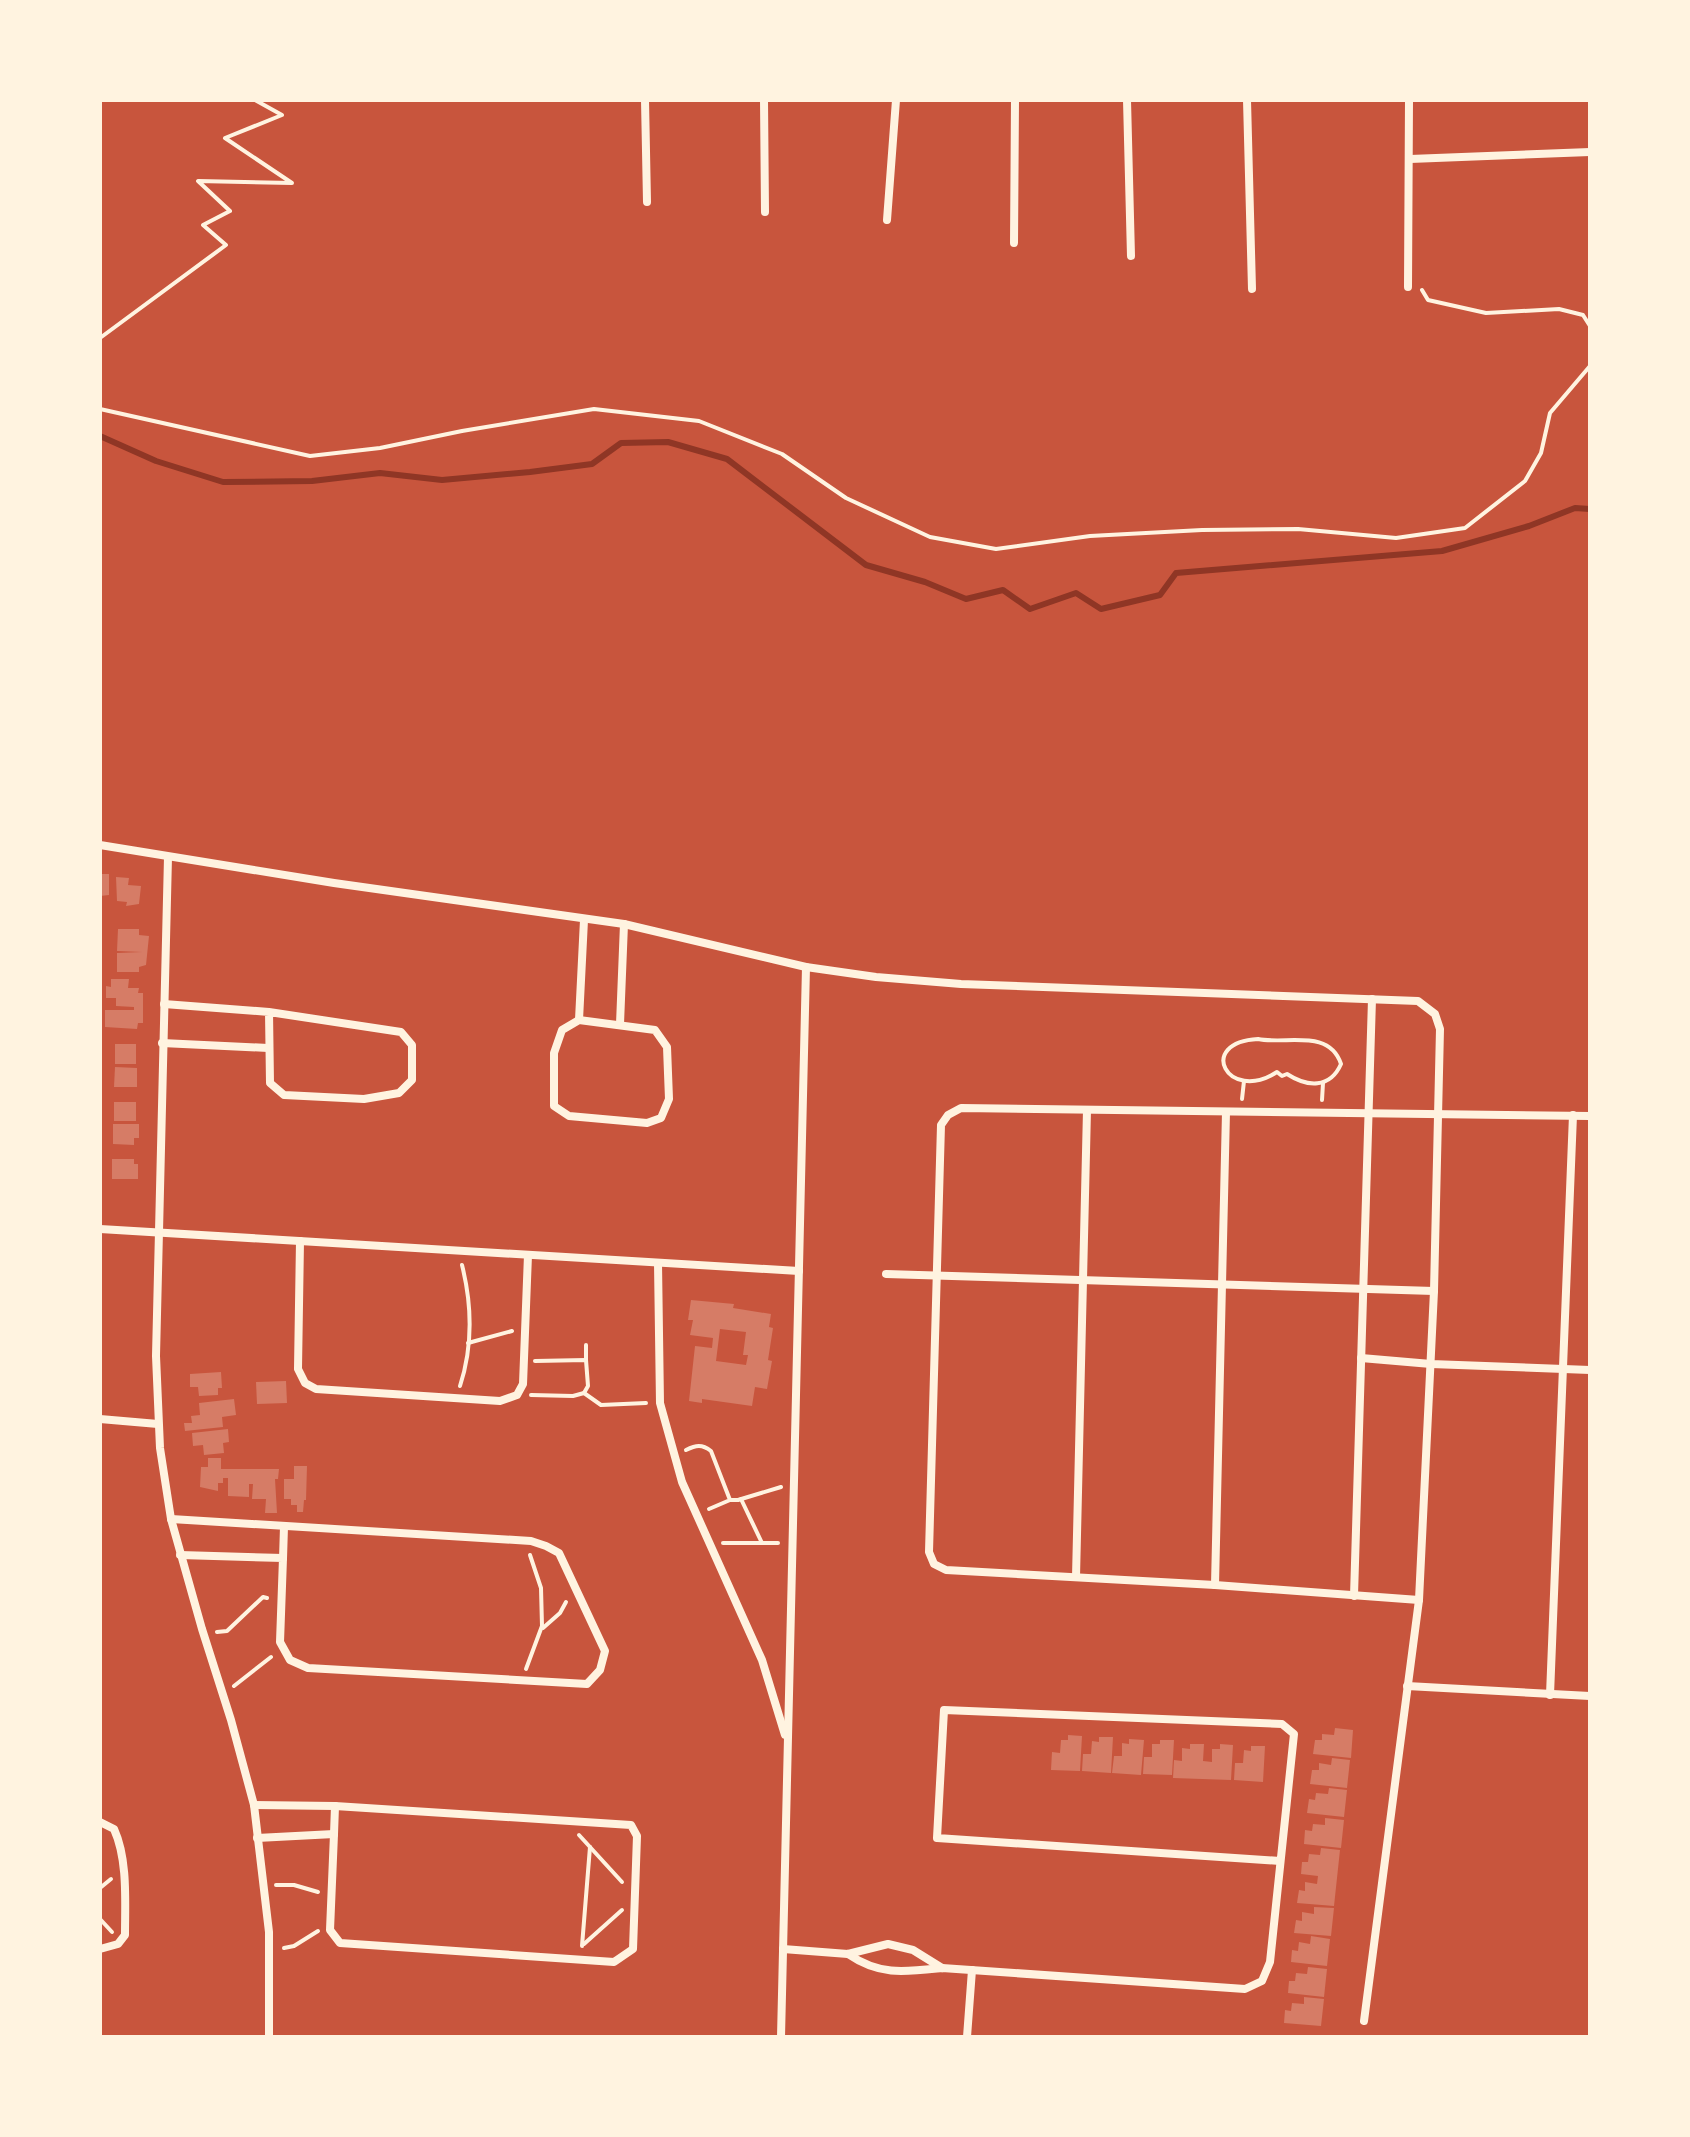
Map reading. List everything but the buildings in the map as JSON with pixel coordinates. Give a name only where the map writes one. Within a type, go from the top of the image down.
[{"type":"street","points":[[645,100],[647,202]]},
{"type":"street","points":[[764,100],[765,212]]},
{"type":"street","points":[[887,220],[896,100]]},
{"type":"street","points":[[1014,243],[1015,100]]},
{"type":"street","points":[[1127,100],[1131,256]]},
{"type":"street","points":[[1247,100],[1252,289]]},
{"type":"street","points":[[1408,287],[1409,100]]},
{"type":"street","points":[[1410,159],[1590,152]]},
{"type":"street","points":[[100,845],[624,924],[806,967],[876,977],[961,984],[1418,1001],[1435,1014],[1440,1029],[1434,1291],[1419,1600],[1364,2021]]},
{"type":"street","points":[[168,857],[156,1356],[158,1424],[171,1519],[180,1555],[254,1805],[265,1886],[269,2037]]},
{"type":"street","points":[[579,1020],[584,920]]},
{"type":"street","points":[[620,1024],[624,924]]},
{"type":"street","points":[[781,2037],[806,967]]},
{"type":"street","points":[[1354,1596],[1372,999]]},
{"type":"street","points":[[164,1004],[269,1012],[401,1032],[412,1045],[412,1080],[399,1093],[364,1099],[284,1095],[270,1083],[269,1012]]},
{"type":"street","points":[[579,1020],[655,1030],[667,1047],[669,1099],[661,1118],[647,1123],[569,1116],[554,1106],[554,1053],[562,1030],[579,1020]]},
{"type":"street","points":[[162,1043],[268,1048]]},
{"type":"street","points":[[1419,1600],[946,1570],[934,1564],[929,1552],[941,1125],[948,1115],[961,1108],[1590,1116]]},
{"type":"street","points":[[1076,1577],[1087,1110]]},
{"type":"street","points":[[1215,1585],[1226,1112]]},
{"type":"street","points":[[1550,1695],[1573,1115]]},
{"type":"street","points":[[100,1229],[799,1271]]},
{"type":"street","points":[[300,1241],[298,1369],[305,1383],[316,1389],[500,1401],[517,1395],[523,1384],[528,1255]]},
{"type":"street","points":[[658,1263],[660,1403],[674,1455],[708,1543],[762,1660],[788,1743]]},
{"type":"street","points":[[886,1274],[1434,1291]]},
{"type":"street","points":[[1361,1358],[1590,1370]]},
{"type":"street","points":[[100,1419],[158,1424]]},
{"type":"street","points":[[171,1519],[284,1526],[525,1541],[546,1546],[559,1553],[605,1651],[600,1670],[587,1684],[308,1668],[290,1660],[280,1642],[284,1526]]},
{"type":"street","points":[[180,1555],[283,1558]]},
{"type":"street","points":[[1407,1686],[1590,1696]]},
{"type":"street","points":[[848,1954],[866,1967],[892,1972],[942,1968],[1245,1989],[1262,1981],[1270,1962],[1294,1734],[1282,1724],[944,1710],[937,1838],[1280,1861]]},
{"type":"street","points":[[254,1805],[335,1806],[631,1825],[637,1836],[633,1949],[614,1962],[340,1943],[330,1930],[335,1806]]},
{"type":"street","points":[[100,1822],[114,1829],[118,1839],[124,1884],[125,1935],[118,1944],[100,1949]]},
{"type":"street","points":[[257,1838],[334,1834]]},
{"type":"street","points":[[783,1949],[848,1954],[888,1944],[913,1950],[942,1968]]},
{"type":"street","points":[[967,2037],[972,1970]]},
{"type":"path","points":[[100,338],[226,245],[203,225],[230,211],[198,181],[292,183],[225,138],[282,115],[255,100]]},
{"type":"path","points":[[1409,268],[1428,300],[1486,313],[1559,309],[1583,315],[1590,326]]},
{"type":"path","points":[[100,409],[310,456],[380,448],[594,409],[699,421],[782,454],[846,498],[930,537],[996,549],[1090,536],[1202,530],[1298,529],[1396,538],[1465,528],[1525,481],[1541,453],[1550,413],[1590,366]]},
{"type":"path","points":[[1304,1039],[1331,1048],[1341,1064],[1337,1073],[1323,1083],[1302,1083],[1287,1074],[1282,1076],[1277,1072],[1254,1082],[1239,1081],[1229,1075],[1222,1064],[1224,1055],[1232,1045],[1245,1040],[1279,1043],[1304,1039]]},
{"type":"path","points":[[456,1398],[468,1343],[468,1295],[458,1251]]},
{"type":"path","points":[[468,1343],[525,1329]]},
{"type":"path","points":[[517,1395],[573,1396],[584,1393],[588,1386],[586,1345]]},
{"type":"path","points":[[524,1361],[586,1360]]},
{"type":"path","points":[[584,1393],[601,1405],[660,1403]]},
{"type":"path","points":[[674,1455],[696,1445],[705,1446],[711,1451],[730,1500]]},
{"type":"path","points":[[696,1515],[730,1500],[794,1484]]},
{"type":"path","points":[[741,1499],[762,1543]]},
{"type":"path","points":[[522,1680],[541,1630],[541,1588],[525,1541]]},
{"type":"path","points":[[708,1543],[792,1544]]},
{"type":"path","points":[[541,1630],[560,1613],[570,1593],[570,1577]]},
{"type":"path","points":[[203,1634],[227,1631],[263,1597],[281,1600]]},
{"type":"path","points":[[223,1695],[283,1648]]},
{"type":"path","points":[[567,1821],[634,1898],[567,1959]]},
{"type":"path","points":[[582,1946],[590,1847]]},
{"type":"path","points":[[265,1886],[294,1885],[332,1895]]},
{"type":"path","points":[[269,1950],[294,1946],[330,1924]]},
{"type":"waterway","points":[[100,436],[156,461],[223,482],[312,481],[380,473],[442,480],[592,464],[621,443],[668,442],[727,459],[866,565],[925,582],[966,599],[1003,590],[1030,609],[1076,593],[1101,609],[1160,595],[1176,573],[1442,551],[1529,526],[1575,508],[1590,509]]}]
